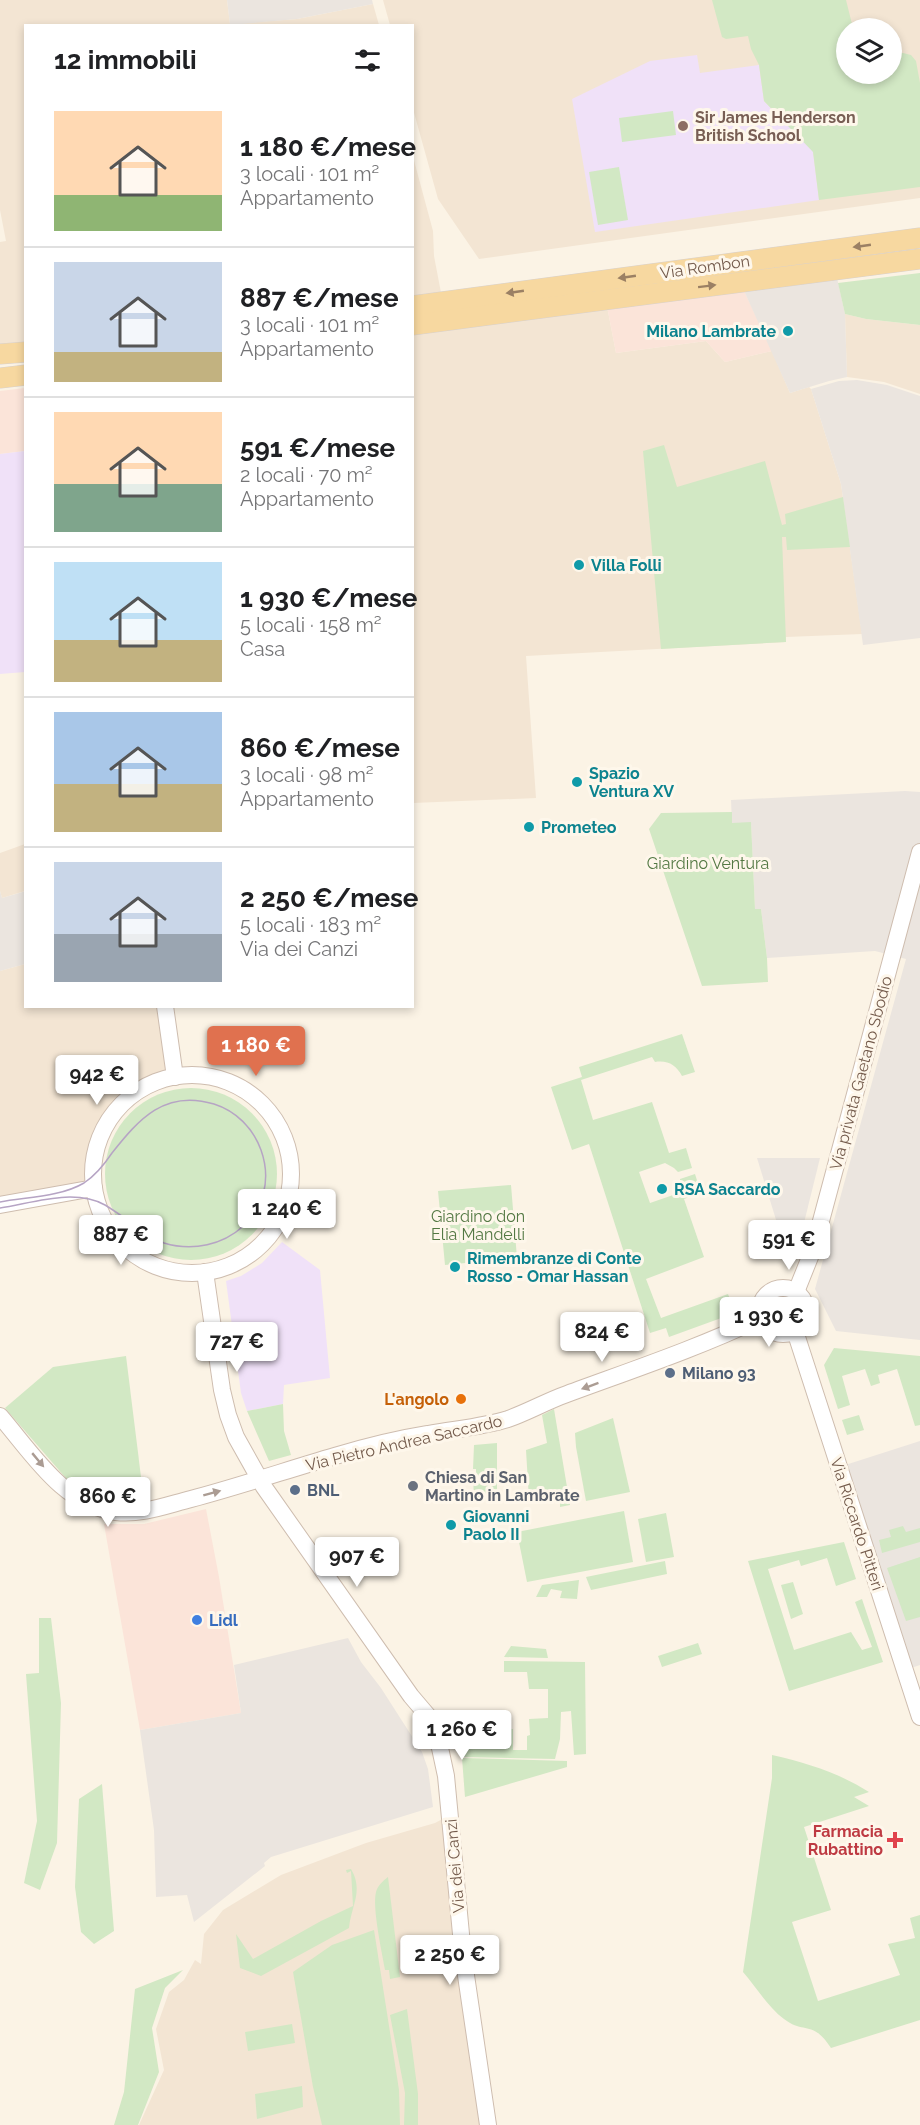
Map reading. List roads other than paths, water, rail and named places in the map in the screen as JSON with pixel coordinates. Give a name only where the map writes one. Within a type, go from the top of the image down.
[{"type":"main road","name":"Via Rombon","points":[[414,324],[446,311],[920,238]]},
{"type":"main road","name":"Via Rombon","points":[[493,304],[920,259]]},
{"type":"main road","name":"Via Rombon","points":[[414,306],[446,311]]},
{"type":"main road","points":[[0,354],[24,352]]},
{"type":"main road","points":[[0,378],[24,375]]},
{"type":"street","name":"Via privata Gaetano Sbodio","points":[[796,1292],[814,1247],[920,852]]},
{"type":"street","points":[[165,1008],[175,1077]]},
{"type":"street","points":[[190,1074],[208,1077],[241,1088],[268,1111],[278,1125],[289,1152],[288,1196],[275,1227],[264,1241],[238,1261],[205,1272],[173,1271],[143,1260],[130,1251],[109,1228],[101,1215],[94,1188],[93,1163],[96,1149],[100,1136],[115,1112],[135,1092],[161,1080],[175,1077],[190,1074]]},
{"type":"street","points":[[0,1205],[94,1188]]},
{"type":"street","name":"Via dei Canzi","points":[[205,1272],[224,1402],[236,1437],[259,1479],[428,1716],[444,1763],[463,1955],[488,2125]]},
{"type":"street","points":[[782,1288],[796,1292],[803,1300],[806,1311],[803,1323],[795,1331],[786,1334],[775,1332],[765,1326],[761,1318],[761,1304],[769,1293],[782,1288]]},
{"type":"street","name":"Via Pietro Andrea Saccardo","points":[[0,1416],[57,1483],[74,1496],[95,1507],[116,1512],[134,1512],[154,1509],[349,1452],[425,1434],[506,1419],[761,1318]]},
{"type":"street","name":"Via Riccardo Pitteri","points":[[795,1331],[920,1717]]},
{"type":"tram line","points":[[0,1202],[54,1194],[84,1183],[100,1170],[132,1129],[143,1119],[167,1104],[181,1101],[197,1100],[214,1104],[230,1111],[243,1121],[258,1142],[266,1173],[263,1193],[256,1211],[243,1226],[226,1238],[207,1245],[186,1247],[164,1243],[105,1205],[93,1200],[53,1198],[0,1208]]},
{"type":"place","name":"Sir James Henderson British School","points":[[683,126]]},
{"type":"place","name":"Milano Lambrate","points":[[788,331]]},
{"type":"place","name":"Villa Folli","points":[[579,565]]},
{"type":"place","name":"Spazio Ventura XV","points":[[577,782]]},
{"type":"place","name":"Prometeo","points":[[529,827]]},
{"type":"place","name":"RSA Saccardo","points":[[662,1189]]},
{"type":"place","name":"Rimembranze di Conte Rosso - Omar Hassan","points":[[455,1267]]},
{"type":"place","name":"Milano 93","points":[[670,1373]]},
{"type":"place","name":"L'angolo","points":[[461,1399]]},
{"type":"place","name":"Chiesa di San Martino in Lambrate","points":[[413,1486]]},
{"type":"place","name":"BNL","points":[[295,1490]]},
{"type":"place","name":"Giovanni Paolo II","points":[[451,1525]]},
{"type":"place","name":"Lidl","points":[[197,1620]]},
{"type":"place","name":"Farmacia Rubattino","points":[[895,1840]]},
{"type":"park label","name":"Giardino Ventura","points":[[708,863]]},
{"type":"park label","name":"Giardino don Elia Mandelli","points":[[478,1225]]}]
